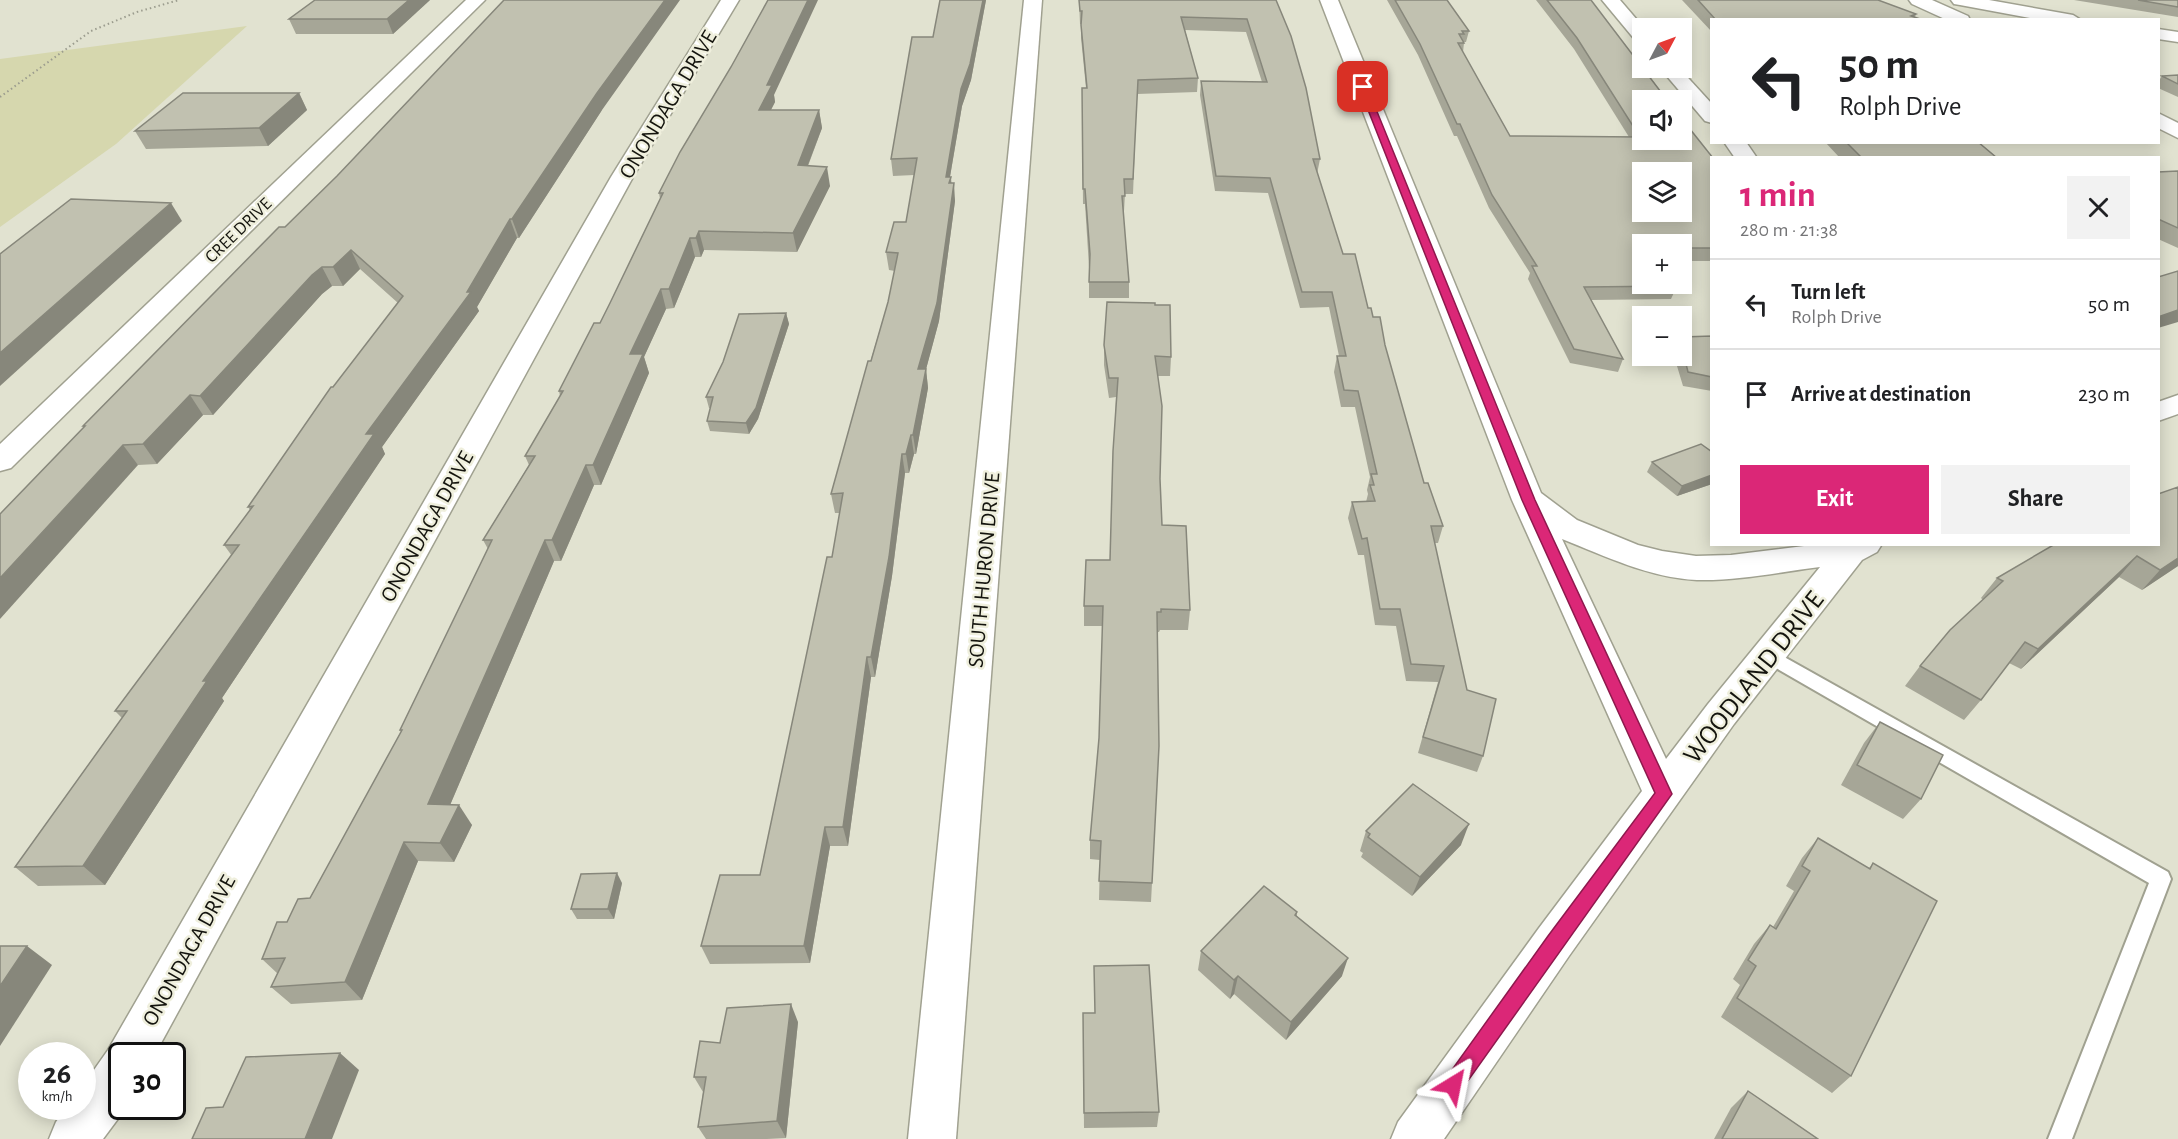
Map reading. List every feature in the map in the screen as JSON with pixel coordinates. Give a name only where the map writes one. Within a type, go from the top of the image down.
[{"type":"street","name":"CREE DRIVE","points":[[0,461],[476,0]]},
{"type":"street","name":"ONONDAGA DRIVE","points":[[137,1042],[622,177],[730,0]]},
{"type":"street","name":"SOUTH HURON DRIVE","points":[[932,1139],[1033,0]]},
{"type":"street","points":[[1329,0],[1528,500],[1664,794]]},
{"type":"street","points":[[1611,0],[1632,25]]},
{"type":"street","points":[[1918,0],[1958,18]]},
{"type":"street","points":[[1960,0],[2062,18]]},
{"type":"street","points":[[2160,34],[2178,37]]},
{"type":"street","points":[[1678,78],[1710,115]]},
{"type":"street","points":[[2160,120],[2178,132]]},
{"type":"street","points":[[1736,144],[1745,156]]},
{"type":"street","points":[[2160,411],[2178,404]]},
{"type":"street","points":[[1528,500],[1566,528],[1626,553],[1662,563],[1696,568],[1731,567],[1859,548]]},
{"type":"street","name":"WOODLAND DRIVE","points":[[1415,1139],[1554,942],[1721,714],[1859,548]]},
{"type":"street","points":[[73,1139],[108,1092]]},
{"type":"lane","points":[[1768,655],[2161,879],[2060,1139]]},
{"type":"path","points":[[0,97],[91,31],[137,12],[179,0]]},
{"type":"green space","points":[[247,26],[116,144],[0,227],[0,59]]},
{"type":"building","points":[[315,0],[409,0],[387,19],[289,19]]},
{"type":"building","points":[[504,0],[665,0],[510,219],[467,292],[471,292],[366,434],[374,434],[203,681],[207,681],[83,866],[15,867],[127,711],[115,711],[239,545],[224,545],[253,506],[248,507],[331,387],[403,296],[351,250],[333,267],[322,267],[312,275],[200,396],[190,395],[143,444],[123,445],[0,578],[0,514],[85,426],[83,426],[279,227],[285,227],[337,176]]},
{"type":"building","points":[[768,0],[808,0],[767,85],[772,85],[759,110],[819,110],[798,165],[827,167],[793,233],[699,231],[696,238],[690,238],[669,289],[661,289],[630,354],[643,354],[593,465],[586,465],[552,540],[545,540],[428,804],[459,805],[440,843],[404,842],[345,982],[271,987],[285,958],[262,959],[277,922],[287,922],[298,899],[310,898],[402,730],[400,730],[492,540],[483,540],[535,456],[525,456],[563,391],[559,391],[594,323],[600,323],[663,193],[659,193],[680,152]]},
{"type":"building","points":[[940,0],[983,0],[970,64],[961,89],[946,177],[951,177],[949,183],[954,183],[937,303],[918,369],[926,369],[913,435],[911,435],[906,454],[902,454],[889,557],[871,657],[867,657],[843,827],[825,827],[804,946],[701,946],[720,875],[760,875],[827,557],[832,557],[843,493],[831,494],[868,361],[871,361],[888,302],[898,253],[886,252],[894,222],[906,222],[917,158],[891,159],[912,37],[933,37]]},
{"type":"building","points":[[1079,0],[1276,0],[1291,36],[1306,88],[1320,159],[1313,159],[1343,254],[1355,254],[1368,308],[1371,308],[1373,317],[1380,317],[1385,345],[1424,483],[1428,483],[1443,526],[1431,526],[1467,690],[1496,699],[1483,756],[1423,737],[1444,666],[1411,664],[1400,609],[1380,609],[1367,538],[1362,539],[1352,502],[1375,501],[1370,485],[1374,485],[1371,474],[1377,474],[1358,391],[1344,390],[1337,356],[1346,356],[1332,292],[1302,292],[1270,178],[1216,176],[1201,81],[1267,82],[1247,19],[1181,17],[1198,78],[1138,80],[1133,179],[1124,179],[1125,196],[1122,196],[1129,282],[1089,282],[1090,254],[1085,189],[1083,189],[1082,88],[1087,88],[1081,25],[1082,11],[1080,11]]},
{"type":"building","points":[[1395,0],[1447,0],[1469,31],[1462,31],[1464,34],[1459,34],[1464,43],[1458,43],[1510,136],[1632,137],[1632,150],[1692,150],[1692,132],[1711,156],[1710,248],[1692,248],[1692,234],[1632,234],[1632,286],[1584,287],[1623,359],[1574,349],[1532,266],[1537,266],[1492,195],[1460,124],[1457,124],[1420,44]]},
{"type":"building","points":[[1547,0],[1591,0],[1632,54],[1632,78],[1650,78],[1659,90],[1632,90],[1632,124],[1577,38]]},
{"type":"building","points":[[1698,0],[1878,0],[1916,14],[1911,16],[1917,18],[1714,18]]},
{"type":"building","points":[[2138,0],[2178,0],[2178,7]]},
{"type":"building","points":[[2178,75],[2178,84],[2162,76]]},
{"type":"building","points":[[183,93],[299,93],[259,128],[135,131]]},
{"type":"building","points":[[1848,144],[1980,144],[1995,156],[1860,156]]},
{"type":"building","points":[[2178,171],[2178,228],[2160,220],[2160,172]]},
{"type":"building","points":[[71,199],[171,203],[0,353],[0,254]]},
{"type":"building","points":[[2178,271],[2178,310],[2160,316],[2160,276]]},
{"type":"building","points":[[1107,302],[1170,305],[1171,357],[1155,356],[1162,406],[1160,479],[1162,525],[1186,526],[1190,610],[1161,609],[1161,612],[1157,612],[1159,746],[1152,883],[1099,881],[1101,841],[1090,840],[1099,738],[1103,606],[1084,606],[1086,560],[1110,560],[1118,378],[1109,378],[1104,345]]},
{"type":"building","points":[[786,313],[756,408],[746,423],[707,421],[713,397],[706,397],[723,362],[739,314]]},
{"type":"building","points":[[1710,336],[1710,377],[1688,372],[1686,366],[1692,366],[1692,337]]},
{"type":"building","points":[[1701,444],[1710,451],[1710,476],[1682,486],[1652,462]]},
{"type":"building","points":[[2178,487],[2178,558],[2160,570],[2137,556],[2038,649],[2025,642],[1981,700],[1920,666],[1950,630],[2003,581],[1997,578],[2052,546],[2160,546],[2160,493]]},
{"type":"building","points":[[1880,722],[1943,755],[1921,799],[1857,765]]},
{"type":"building","points":[[1413,784],[1469,824],[1420,877],[1368,837],[1370,834],[1366,831]]},
{"type":"building","points":[[1818,838],[1870,869],[1873,863],[1937,901],[1851,1076],[1737,998],[1756,966],[1748,960],[1770,925],[1776,929],[1810,871],[1802,866]]},
{"type":"building","points":[[617,873],[608,909],[571,909],[581,874]]},
{"type":"building","points":[[1264,886],[1297,912],[1295,915],[1348,958],[1291,1022],[1238,976],[1234,980],[1201,951]]},
{"type":"building","points":[[0,946],[27,946],[0,986]]},
{"type":"building","points":[[1149,965],[1159,1112],[1084,1113],[1083,1013],[1095,1013],[1094,966]]},
{"type":"building","points":[[791,1004],[777,1121],[698,1127],[706,1077],[694,1077],[700,1041],[720,1043],[727,1008]]},
{"type":"building","points":[[340,1053],[305,1139],[192,1139],[206,1108],[223,1107],[246,1057]]},
{"type":"building","points":[[1748,1091],[1818,1139],[1722,1139]]},
{"type":"route","points":[[1363,87],[1528,500],[1664,794],[1554,942],[1453,1085]]}]
